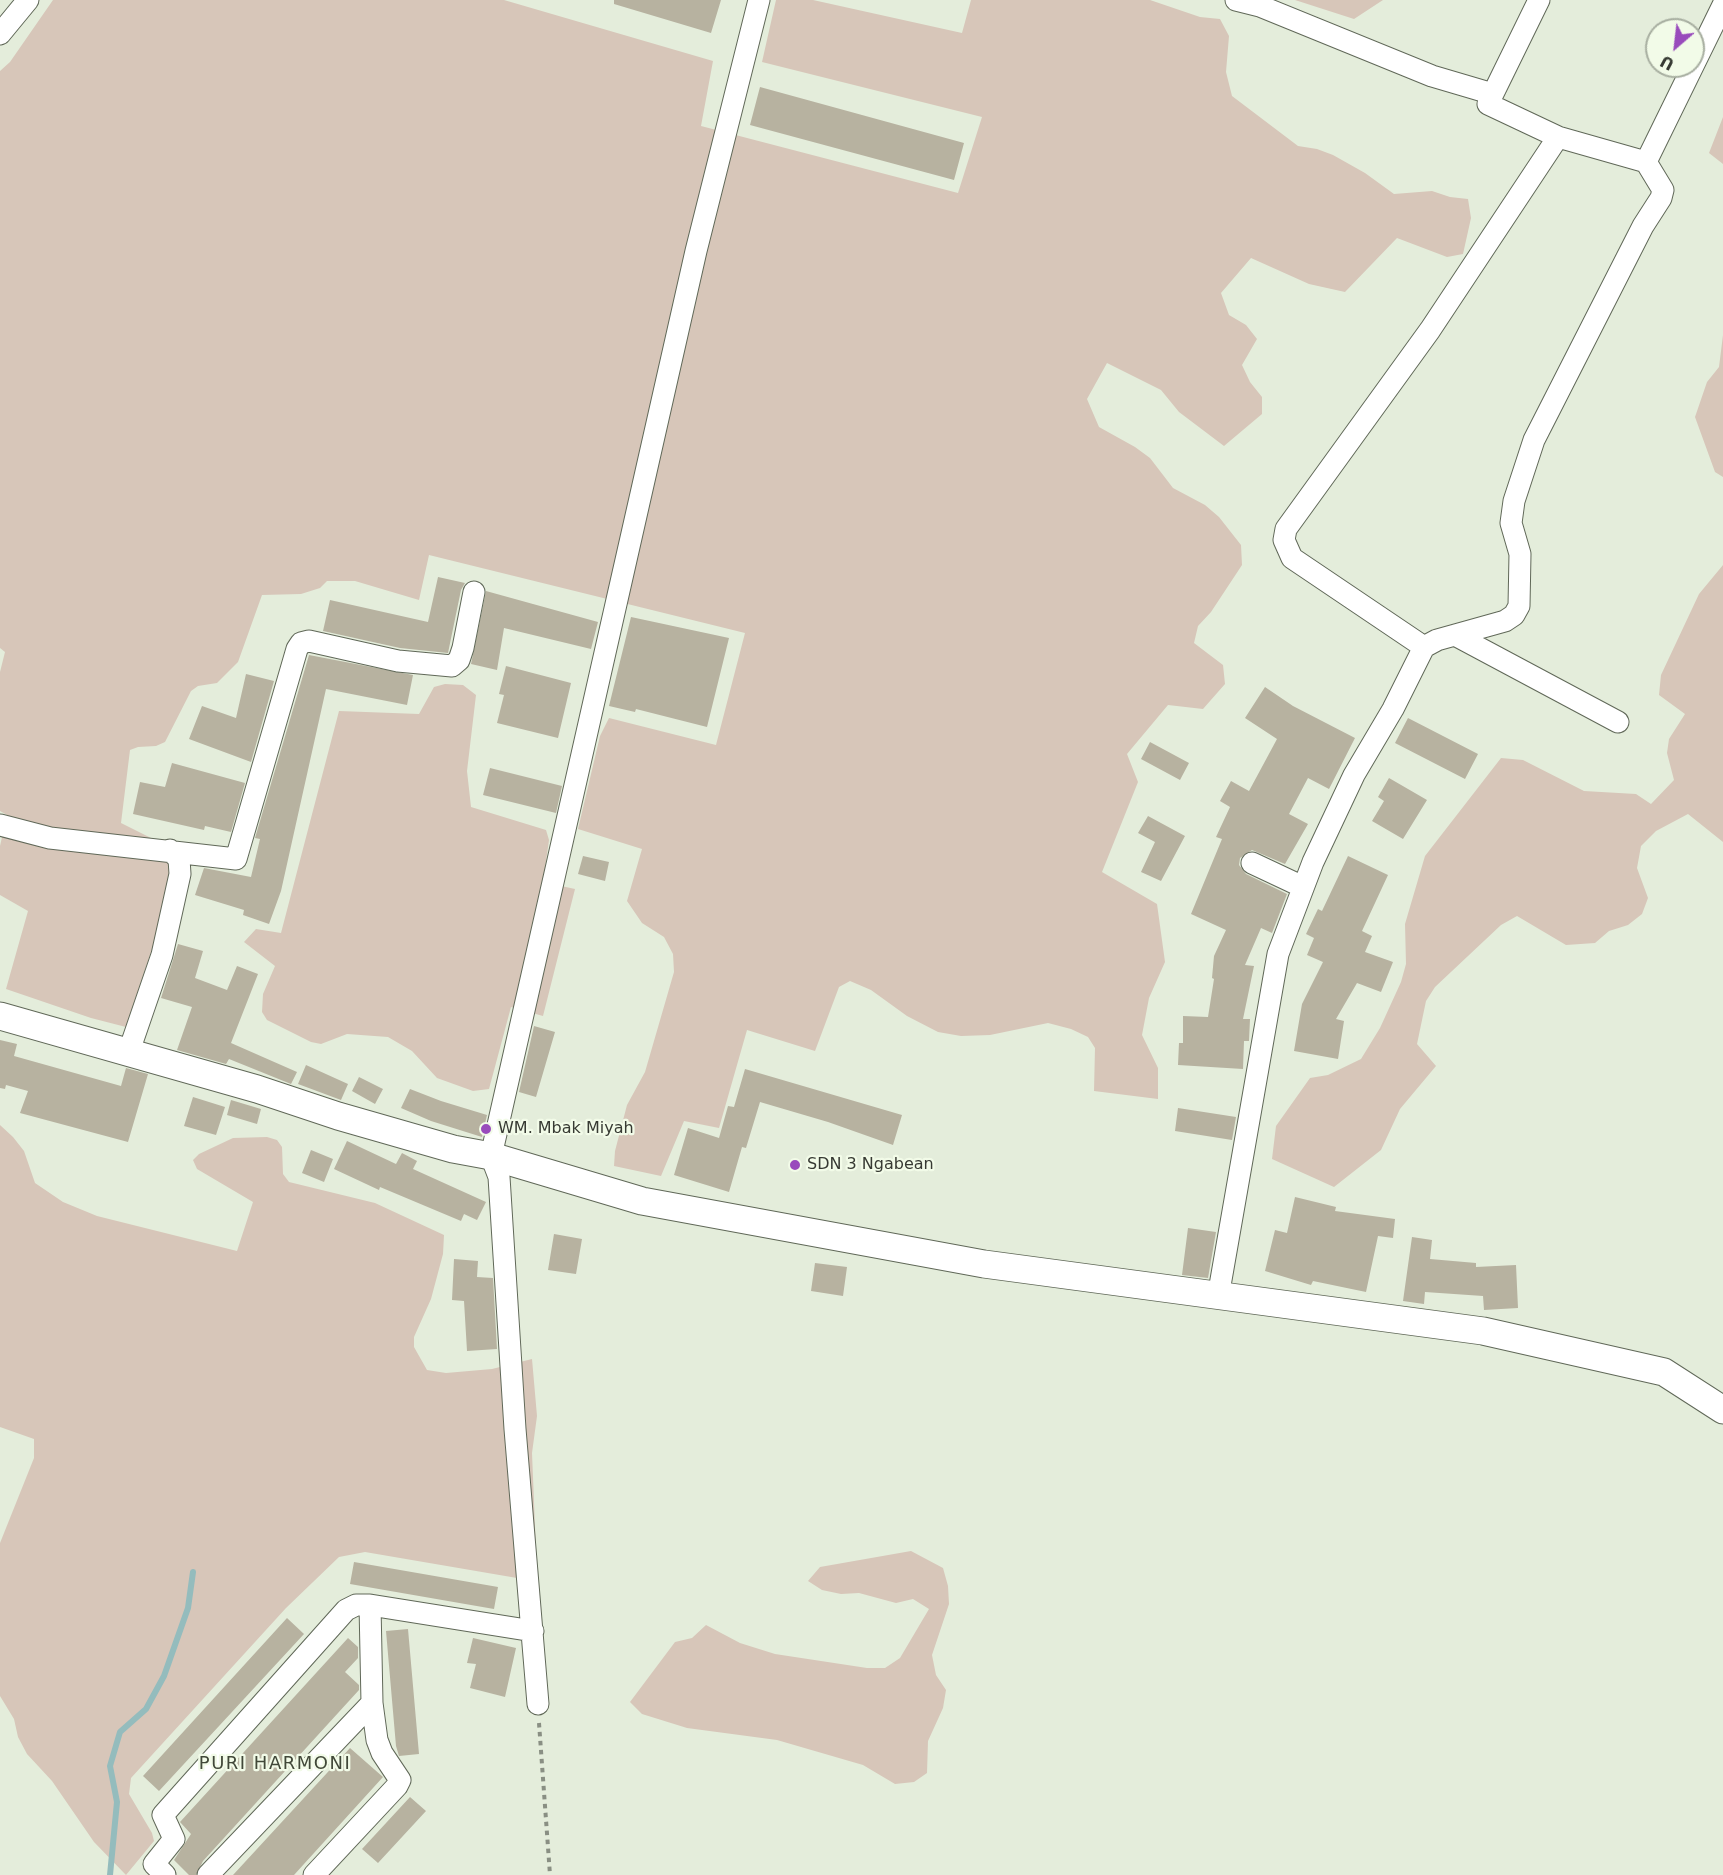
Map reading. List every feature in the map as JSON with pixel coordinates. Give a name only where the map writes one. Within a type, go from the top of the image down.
[{"type":"street","points":[[0,34],[28,0]]},
{"type":"street","points":[[538,1704],[515,1429],[499,1177],[491,1156],[696,251],[759,0]]},
{"type":"street","points":[[1236,0],[1260,6],[1432,76],[1493,94]]},
{"type":"street","points":[[1218,1297],[1278,954],[1303,887],[1354,774],[1393,709],[1424,647],[1437,640],[1505,621],[1514,615],[1519,606],[1520,554],[1511,523],[1514,501],[1534,440],[1643,226],[1661,198],[1663,190],[1646,162],[1557,137],[1488,104],[1539,0]]},
{"type":"street","points":[[1646,162],[1723,5]]},
{"type":"street","points":[[1424,647],[1292,558],[1284,540],[1286,529],[1430,330],[1557,137]]},
{"type":"street","points":[[0,825],[50,838],[236,859],[297,649],[301,643],[309,641],[398,661],[452,666],[464,648],[474,592]]},
{"type":"street","points":[[1455,635],[1618,722]]},
{"type":"street","points":[[128,1054],[162,954],[180,874],[179,859],[170,850]]},
{"type":"street","points":[[1252,863],[1303,887]]},
{"type":"street","points":[[0,1016],[256,1089],[453,1149],[491,1156],[642,1201],[984,1264],[1494,1333],[1664,1372],[1723,1410]]},
{"type":"street","points":[[165,1875],[154,1864],[174,1837],[163,1815],[346,1610],[356,1605],[370,1605],[533,1631]]},
{"type":"street","points":[[314,1875],[399,1784],[400,1780],[379,1747],[372,1703],[370,1605]]},
{"type":"street","points":[[212,1874],[372,1703]]},
{"type":"path","points":[[538,1704],[550,1875]]},
{"type":"shaded area","points":[[53,0],[504,0],[713,61],[701,126],[958,193],[982,117],[762,62],[776,0],[813,0],[962,33],[971,0],[1150,0],[1200,17],[1220,19],[1229,36],[1226,72],[1232,96],[1298,146],[1317,149],[1333,155],[1365,173],[1394,194],[1432,191],[1450,197],[1468,199],[1471,218],[1463,254],[1447,257],[1397,238],[1345,292],[1309,284],[1251,258],[1221,293],[1229,315],[1246,325],[1257,339],[1242,365],[1250,382],[1262,397],[1262,414],[1224,446],[1179,412],[1161,390],[1107,363],[1087,399],[1099,427],[1150,458],[1173,488],[1205,505],[1219,517],[1241,545],[1242,565],[1211,612],[1198,626],[1194,643],[1223,665],[1225,684],[1203,709],[1168,705],[1127,754],[1138,782],[1102,872],[1157,904],[1165,962],[1149,998],[1142,1035],[1158,1068],[1158,1099],[1094,1091],[1095,1048],[1088,1037],[1071,1029],[1048,1023],[990,1035],[961,1036],[938,1032],[907,1016],[871,990],[850,981],[839,987],[815,1051],[747,1030],[719,1128],[684,1121],[661,1176],[614,1166],[615,1151],[627,1105],[645,1072],[674,972],[673,954],[664,937],[642,923],[627,901],[642,849],[578,829],[600,736],[609,718],[716,745],[745,633],[429,555],[419,600],[355,581],[327,581],[320,588],[301,594],[262,595],[238,662],[217,683],[198,686],[191,691],[165,742],[156,746],[130,750],[121,823],[157,841],[171,867],[158,931],[126,1027],[91,1018],[6,989],[28,911],[0,895],[0,846],[7,815],[0,811],[0,672],[5,652],[0,648],[0,71],[10,62]]},
{"type":"shaded area","points":[[1295,0],[1383,0],[1354,19]]},
{"type":"shaded area","points":[[1723,117],[1723,164],[1709,153]]},
{"type":"shaded area","points":[[1723,335],[1723,477],[1715,472],[1695,417],[1707,382],[1719,367]]},
{"type":"shaded area","points":[[1723,565],[1723,842],[1688,814],[1656,831],[1641,846],[1637,868],[1648,898],[1642,914],[1628,925],[1609,931],[1595,943],[1566,945],[1517,916],[1501,925],[1435,987],[1426,1001],[1417,1044],[1436,1066],[1400,1109],[1381,1150],[1334,1187],[1272,1159],[1276,1126],[1310,1078],[1328,1075],[1361,1059],[1380,1028],[1401,982],[1406,964],[1405,924],[1425,856],[1501,758],[1523,760],[1584,791],[1636,794],[1651,804],[1674,780],[1667,753],[1669,739],[1685,714],[1659,695],[1661,675],[1699,594]]},
{"type":"shaded area","points":[[445,684],[463,685],[476,695],[467,771],[471,807],[546,830],[549,840],[543,882],[575,889],[543,1016],[511,1007],[489,1089],[473,1091],[437,1078],[412,1051],[388,1037],[347,1034],[321,1044],[311,1042],[267,1020],[262,1012],[263,994],[275,966],[244,942],[256,929],[281,933],[339,711],[419,714],[434,687]]},
{"type":"shaded area","points":[[0,1125],[24,1151],[35,1183],[63,1202],[97,1216],[237,1251],[253,1202],[197,1169],[193,1160],[199,1154],[233,1138],[267,1137],[277,1140],[282,1147],[283,1174],[289,1182],[375,1203],[444,1235],[443,1254],[431,1299],[414,1337],[414,1347],[427,1370],[446,1373],[492,1369],[532,1359],[537,1416],[532,1453],[536,1551],[517,1549],[517,1578],[365,1552],[339,1557],[286,1608],[131,1778],[129,1794],[152,1833],[154,1841],[126,1875],[94,1842],[52,1781],[27,1754],[18,1737],[14,1719],[0,1696],[0,1543],[34,1458],[34,1439],[0,1427]]},
{"type":"shaded area","points":[[911,1551],[943,1568],[948,1586],[949,1604],[932,1655],[936,1675],[946,1690],[943,1708],[928,1741],[927,1773],[914,1782],[895,1784],[863,1765],[777,1740],[687,1728],[642,1714],[630,1702],[675,1642],[692,1638],[706,1625],[740,1643],[775,1654],[867,1668],[885,1668],[900,1658],[929,1609],[913,1599],[896,1603],[859,1593],[841,1594],[822,1590],[808,1581],[820,1567]]},
{"type":"building","points":[[614,0],[721,0],[711,33],[614,4]]},
{"type":"building","points":[[760,87],[964,143],[954,180],[750,125]]},
{"type":"building","points":[[438,577],[465,583],[461,590],[448,653],[400,648],[323,631],[330,600],[428,622]]},
{"type":"building","points":[[486,591],[598,622],[591,649],[504,628],[497,670],[471,664]]},
{"type":"building","points":[[631,617],[729,638],[707,727],[636,709],[635,712],[609,706]]},
{"type":"building","points":[[309,655],[413,675],[407,705],[326,689],[281,891],[269,924],[243,915],[244,910],[195,895],[204,868],[251,877],[260,839],[255,838]]},
{"type":"building","points":[[506,666],[571,683],[558,738],[497,723],[504,695],[499,694]]},
{"type":"building","points":[[246,674],[274,681],[251,762],[189,739],[202,706],[236,718]]},
{"type":"building","points":[[1265,687],[1293,706],[1355,738],[1329,789],[1308,778],[1289,814],[1308,824],[1285,864],[1252,850],[1240,858],[1239,865],[1246,874],[1287,894],[1272,933],[1261,928],[1245,965],[1254,966],[1243,1019],[1250,1019],[1249,1041],[1244,1041],[1243,1069],[1178,1065],[1179,1043],[1183,1043],[1183,1016],[1208,1017],[1214,979],[1212,978],[1214,956],[1226,930],[1191,914],[1222,839],[1216,837],[1230,807],[1220,801],[1231,781],[1249,791],[1277,739],[1245,718]]},
{"type":"building","points":[[1408,718],[1478,754],[1465,779],[1395,743]]},
{"type":"building","points":[[1150,742],[1189,763],[1180,780],[1141,759]]},
{"type":"building","points":[[172,763],[245,783],[231,832],[205,826],[204,830],[133,814],[140,782],[165,787]]},
{"type":"building","points":[[490,768],[562,786],[556,813],[483,795]]},
{"type":"building","points":[[1389,778],[1427,800],[1403,839],[1372,821],[1384,801],[1378,797]]},
{"type":"building","points":[[1148,816],[1185,836],[1161,881],[1141,872],[1155,842],[1138,833]]},
{"type":"building","points":[[583,856],[609,862],[605,881],[578,874]]},
{"type":"building","points":[[1348,856],[1388,875],[1362,931],[1372,936],[1365,952],[1393,962],[1381,992],[1357,983],[1336,1019],[1344,1021],[1338,1059],[1294,1051],[1302,1004],[1323,962],[1307,955],[1314,938],[1306,934],[1318,909],[1322,911]]},
{"type":"building","points":[[178,944],[203,951],[195,978],[227,990],[237,966],[258,974],[231,1043],[297,1072],[291,1084],[229,1059],[226,1064],[177,1050],[192,1007],[161,998]]},
{"type":"building","points":[[534,1026],[555,1032],[536,1097],[519,1092]]},
{"type":"building","points":[[0,1040],[17,1044],[14,1056],[121,1086],[126,1068],[148,1074],[128,1142],[20,1113],[28,1091],[6,1085],[5,1089],[0,1088]]},
{"type":"building","points":[[306,1065],[348,1084],[341,1100],[298,1084]]},
{"type":"building","points":[[745,1069],[902,1115],[893,1145],[828,1122],[760,1102],[746,1148],[742,1147],[729,1192],[674,1175],[688,1128],[719,1138],[728,1106],[734,1107]]},
{"type":"building","points":[[359,1077],[383,1089],[375,1104],[352,1091]]},
{"type":"building","points":[[410,1089],[487,1115],[482,1137],[431,1121],[401,1108]]},
{"type":"building","points":[[193,1097],[225,1107],[216,1135],[184,1126]]},
{"type":"building","points":[[231,1100],[261,1109],[257,1124],[227,1115]]},
{"type":"building","points":[[1178,1108],[1236,1117],[1232,1140],[1175,1131]]},
{"type":"building","points":[[347,1141],[396,1164],[402,1153],[417,1161],[413,1169],[486,1202],[477,1220],[464,1214],[461,1221],[380,1187],[379,1190],[334,1169]]},
{"type":"building","points":[[311,1150],[333,1159],[324,1182],[302,1173]]},
{"type":"building","points":[[1295,1197],[1336,1207],[1335,1211],[1395,1219],[1393,1238],[1378,1236],[1366,1292],[1313,1281],[1311,1285],[1265,1271],[1275,1230],[1287,1233]]},
{"type":"building","points":[[1188,1228],[1216,1232],[1208,1278],[1182,1275]]},
{"type":"building","points":[[554,1234],[582,1239],[576,1274],[548,1270]]},
{"type":"building","points":[[1412,1237],[1432,1240],[1430,1259],[1476,1263],[1476,1267],[1516,1265],[1518,1308],[1484,1310],[1483,1296],[1425,1292],[1424,1304],[1403,1301]]},
{"type":"building","points":[[454,1259],[478,1261],[477,1277],[493,1278],[497,1349],[467,1351],[464,1301],[452,1300]]},
{"type":"building","points":[[815,1263],[847,1267],[843,1296],[811,1291]]},
{"type":"building","points":[[354,1562],[498,1587],[494,1609],[350,1584]]},
{"type":"building","points":[[287,1618],[304,1634],[159,1791],[143,1776]]},
{"type":"building","points":[[408,1629],[419,1754],[399,1756],[396,1746],[386,1631]]},
{"type":"building","points":[[348,1638],[358,1647],[358,1658],[345,1672],[359,1685],[359,1690],[203,1861],[196,1875],[189,1875],[174,1860],[191,1834],[180,1822]]},
{"type":"building","points":[[473,1638],[516,1648],[505,1697],[470,1688],[476,1664],[467,1663]]},
{"type":"building","points":[[350,1748],[383,1777],[294,1875],[233,1875]]},
{"type":"building","points":[[410,1797],[426,1811],[378,1863],[362,1849]]},
{"type":"waterway","points":[[110,1875],[117,1802],[110,1766],[120,1732],[146,1709],[164,1676],[188,1608],[193,1572]]},
{"type":"place","name":"WM. Mbak Miyah","points":[[486,1129]]},
{"type":"place","name":"SDN 3 Ngabean","points":[[795,1165]]},
{"type":"district","name":"PURI HARMONI","points":[[275,1764]]}]
